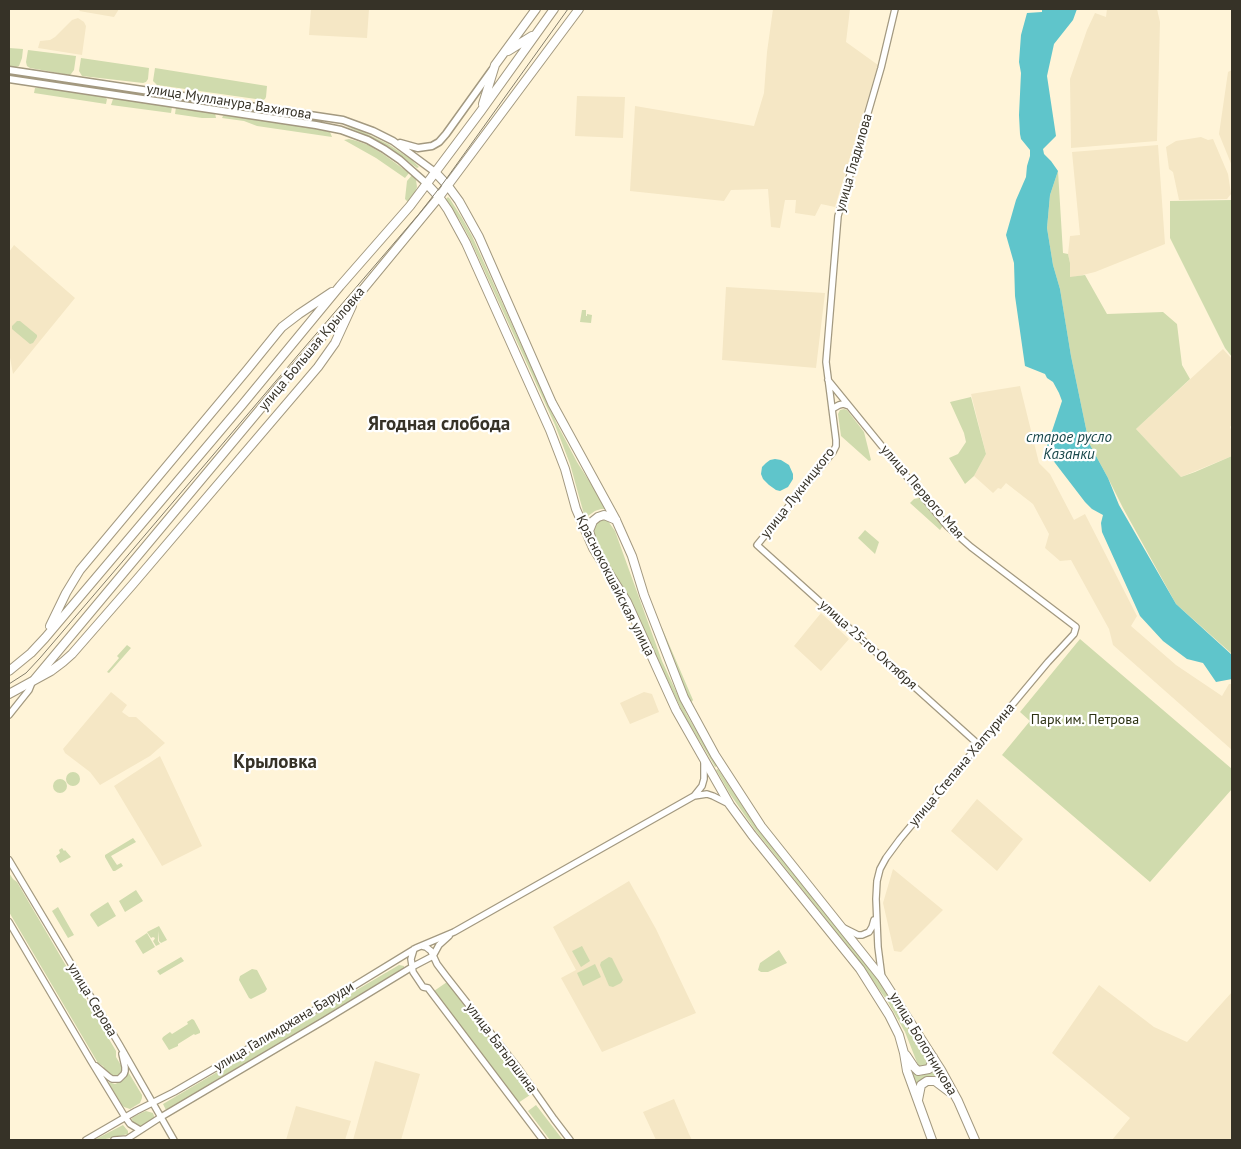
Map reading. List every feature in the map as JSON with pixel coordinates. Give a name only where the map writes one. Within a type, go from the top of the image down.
[{"type":"main road","points":[[393,141],[418,148],[432,146],[439,142],[536,9]]},
{"type":"main road","name":"улица Большая Крыловка","points":[[9,670],[17,665],[45,638],[340,286],[410,206],[481,112],[554,9]]},
{"type":"main road","name":"улица Большая Крыловка","points":[[34,680],[448,186],[579,9]]},
{"type":"main road","points":[[504,53],[536,34]]},
{"type":"main road","points":[[481,112],[495,65]]},
{"type":"main road","name":"улица Мулланура Вахитова","points":[[9,70],[343,120],[393,141],[435,172]]},
{"type":"main road","name":"улица Мулланура Вахитова","points":[[9,79],[341,130],[368,140],[384,149],[400,160],[426,183]]},
{"type":"main road","name":"Краснококшайская улица","points":[[435,172],[459,201],[479,237],[552,403],[616,520],[632,556],[644,595],[684,698],[715,755],[761,826],[863,953]]},
{"type":"main road","name":"Краснококшайская улица","points":[[426,183],[439,197],[456,222],[466,243],[550,430],[565,469],[576,509],[593,548],[627,602],[676,710],[730,805],[860,969],[889,1015],[900,1035],[907,1071],[932,1140]]},
{"type":"main road","points":[[45,638],[66,593],[80,570],[282,327],[340,286]]},
{"type":"main road","points":[[9,694],[50,671],[72,654],[274,420],[318,366],[335,343],[355,299]]},
{"type":"main road","points":[[593,548],[589,531],[592,521],[604,516],[616,520]]},
{"type":"main road","name":"улица Болотникова","points":[[863,953],[882,978],[933,1057],[955,1096],[975,1140]]},
{"type":"main road","points":[[904,1053],[918,1071],[931,1067],[933,1057]]},
{"type":"main road","points":[[918,1101],[921,1085],[928,1081],[935,1081],[955,1096]]},
{"type":"street","name":"улица Гладилова","points":[[828,380],[826,362],[838,216],[881,68],[895,9]]},
{"type":"street","name":"улица Первого Мая","points":[[828,380],[947,526],[971,547],[1076,627]]},
{"type":"street","name":"улица Лукницкого","points":[[757,546],[836,446],[828,380]]},
{"type":"street","points":[[832,409],[843,404],[850,408]]},
{"type":"street","name":"улица 25-го Октября","points":[[757,546],[979,744]]},
{"type":"street","name":"улица Степана Халтурина","points":[[882,978],[876,916],[877,881],[880,869],[886,858],[979,744],[1074,634],[1076,627]]},
{"type":"street","points":[[9,715],[29,690],[34,680]]},
{"type":"street","points":[[694,796],[703,784],[705,774],[704,760]]},
{"type":"street","points":[[433,956],[442,942],[454,932],[694,796],[707,794],[730,805]]},
{"type":"street","name":"улица Серова","points":[[9,860],[174,1140]]},
{"type":"street","points":[[9,869],[22,882]]},
{"type":"street","points":[[841,926],[862,936],[869,932],[876,916]]},
{"type":"street","points":[[9,922],[125,1117],[130,1124],[140,1130]]},
{"type":"street","name":"улица Галимджана Баруди","points":[[86,1140],[125,1117],[182,1088],[417,948],[454,932]]},
{"type":"street","points":[[412,967],[412,955],[417,948]]},
{"type":"street","name":"улица Батыршина","points":[[417,948],[428,948],[437,964],[519,1068],[570,1140]]},
{"type":"street","name":"улица Галимджана Баруди","points":[[114,1140],[127,1139],[160,1116],[433,956]]},
{"type":"street","name":"улица Батыршина","points":[[412,967],[413,972],[423,987],[428,988],[542,1140]]},
{"type":"street","points":[[91,1061],[112,1079],[120,1079],[126,1067],[119,1044]]},
{"type":"shaded area","points":[[81,9],[119,9],[114,17],[79,11]]},
{"type":"shaded area","points":[[311,9],[369,9],[367,38],[309,35]]},
{"type":"shaded area","points":[[773,9],[850,9],[846,42],[878,65],[835,207],[821,204],[815,216],[795,213],[796,200],[785,200],[780,228],[771,227],[768,189],[731,190],[724,201],[630,191],[635,106],[754,126],[764,93]]},
{"type":"shaded area","points":[[1107,9],[1157,9],[1160,22],[1157,141],[1071,148],[1070,79],[1095,13],[1106,17]]},
{"type":"shaded area","points":[[78,18],[86,26],[82,55],[38,48],[40,41],[50,40],[55,37],[72,20]]},
{"type":"shaded area","points":[[1232,70],[1232,166],[1219,134],[1228,72]]},
{"type":"shaded area","points":[[577,96],[625,97],[623,138],[575,136]]},
{"type":"shaded area","points":[[1201,137],[1208,140],[1213,139],[1228,174],[1231,194],[1227,199],[1179,200],[1173,172],[1169,169],[1166,147],[1176,141]]},
{"type":"shaded area","points":[[1158,145],[1165,244],[1095,272],[1070,278],[1068,254],[1070,236],[1080,235],[1072,152]]},
{"type":"shaded area","points":[[14,245],[75,298],[13,374],[9,352],[9,252]]},
{"type":"shaded area","points":[[726,287],[825,293],[816,368],[722,360]]},
{"type":"shaded area","points":[[1223,349],[1232,359],[1232,424],[1230,427],[1232,433],[1232,456],[1181,477],[1136,429]]},
{"type":"shaded area","points":[[1020,386],[1039,463],[1050,474],[1074,520],[1085,514],[1137,616],[1131,626],[1176,665],[1222,696],[1229,684],[1232,684],[1232,750],[1113,645],[1109,629],[1071,560],[1060,561],[1045,548],[1049,534],[1033,504],[1006,483],[1001,489],[998,488],[993,493],[974,476],[986,454],[971,394]]},
{"type":"shaded area","points":[[821,613],[849,639],[821,671],[794,646]]},
{"type":"shaded area","points":[[111,692],[127,705],[122,712],[129,717],[136,717],[165,743],[150,756],[100,785],[90,772],[65,753],[63,749]]},
{"type":"shaded area","points":[[644,692],[652,694],[659,712],[630,724],[620,703]]},
{"type":"shaded area","points":[[160,756],[202,846],[162,866],[114,786]]},
{"type":"shaded area","points":[[977,799],[1023,839],[997,871],[951,831]]},
{"type":"shaded area","points":[[893,869],[943,910],[901,952],[894,951],[883,903]]},
{"type":"shaded area","points":[[629,881],[656,929],[696,1013],[602,1052],[561,978],[576,970],[553,927]]},
{"type":"shaded area","points":[[1099,985],[1154,1027],[1187,1042],[1232,992],[1232,1140],[1112,1140],[1130,1118],[1052,1053]]},
{"type":"shaded area","points":[[375,1061],[420,1074],[401,1140],[353,1140]]},
{"type":"shaded area","points":[[674,1099],[692,1140],[656,1140],[643,1112]]},
{"type":"shaded area","points":[[296,1106],[351,1121],[345,1140],[286,1140]]},
{"type":"green space","points":[[9,48],[23,49],[19,66],[9,66]]},
{"type":"green space","points":[[28,50],[76,56],[74,70],[70,75],[30,68],[26,62]]},
{"type":"green space","points":[[81,58],[149,68],[148,79],[143,83],[82,76],[79,71]]},
{"type":"green space","points":[[155,68],[267,86],[266,97],[263,100],[157,85],[153,81]]},
{"type":"green space","points":[[35,88],[48,88],[107,99],[106,104],[34,93]]},
{"type":"green space","points":[[113,99],[172,107],[171,113],[111,105]]},
{"type":"green space","points":[[176,107],[215,113],[216,118],[175,114]]},
{"type":"green space","points":[[225,114],[330,132],[332,137],[257,126],[244,121],[222,118]]},
{"type":"green space","points":[[345,126],[359,130],[388,144],[419,167],[417,168],[373,138]]},
{"type":"green space","points":[[349,139],[368,145],[409,173],[405,178],[376,158],[344,140]]},
{"type":"green space","points":[[1058,171],[1063,253],[1068,254],[1070,277],[1085,275],[1107,314],[1163,312],[1177,324],[1182,365],[1190,379],[1136,429],[1181,477],[1232,456],[1232,654],[1176,604],[1089,443],[1047,228],[1050,195]]},
{"type":"green space","points":[[412,175],[416,180],[417,187],[408,202],[405,199],[407,181]]},
{"type":"green space","points":[[448,197],[472,236],[557,424],[577,462],[607,509],[595,511],[585,518],[570,464],[555,425],[469,237],[447,202],[446,199]]},
{"type":"green space","points":[[1232,200],[1232,357],[1225,348],[1170,238],[1170,201]]},
{"type":"green space","points":[[582,310],[586,310],[586,316],[587,314],[592,315],[591,323],[580,322]]},
{"type":"green space","points":[[17,321],[20,321],[37,335],[33,343],[30,344],[12,329],[12,326]]},
{"type":"green space","points":[[971,397],[986,454],[974,476],[965,484],[949,458],[958,454],[966,442],[950,402]]},
{"type":"green space","points":[[840,410],[847,410],[864,432],[871,460],[869,461],[841,436],[838,414]]},
{"type":"green space","points":[[914,499],[924,500],[944,524],[940,530],[910,503]]},
{"type":"green space","points":[[604,519],[608,521],[615,531],[662,661],[687,715],[717,766],[715,767],[684,715],[659,662],[595,539],[592,529],[594,523]]},
{"type":"green space","points":[[865,530],[879,542],[875,554],[858,538]]},
{"type":"green space","points":[[661,629],[693,700],[691,703]]},
{"type":"green space","name":"Парк им. Петрова","points":[[1080,639],[1232,769],[1232,789],[1150,882],[1002,755],[1030,721],[1020,712]]},
{"type":"green space","points":[[127,645],[131,648],[109,673],[107,672],[119,658],[117,656]]},
{"type":"green space","points":[[718,769],[757,828],[892,997],[930,1059],[928,1066],[921,1067],[918,1065],[905,1032],[888,1002],[851,950],[755,830],[730,794],[716,770]]},
{"type":"green space","points":[[73,772],[78,774],[80,779],[78,784],[73,786],[68,784],[66,779],[68,774]]},
{"type":"green space","points":[[60,779],[65,781],[67,786],[65,791],[60,793],[55,791],[53,786],[55,781]]},
{"type":"green space","points":[[133,838],[136,842],[111,856],[117,865],[121,863],[123,866],[113,871],[105,855]]},
{"type":"green space","points":[[62,848],[71,857],[60,863],[56,856]]},
{"type":"green space","points":[[9,873],[17,882],[116,1051],[116,1057],[122,1067],[122,1072],[119,1076],[108,1075],[103,1066],[98,1063],[9,912]]},
{"type":"green space","points":[[136,890],[143,901],[125,912],[119,901]]},
{"type":"green space","points":[[108,902],[116,916],[98,927],[90,915]]},
{"type":"green space","points":[[58,907],[74,935],[68,938],[52,911]]},
{"type":"green space","points":[[159,926],[167,940],[161,943],[159,941],[159,931],[158,941],[160,944],[156,946],[153,941],[155,938],[151,938],[147,932]]},
{"type":"green space","points":[[147,933],[155,947],[143,954],[135,941]]},
{"type":"green space","points":[[582,946],[590,961],[581,967],[572,951]]},
{"type":"green space","points":[[779,950],[787,963],[768,972],[758,970],[760,963]]},
{"type":"green space","points":[[181,957],[184,961],[160,975],[157,971]]},
{"type":"green space","points":[[609,957],[612,958],[623,980],[613,987],[609,986],[600,965],[601,962]]},
{"type":"green space","points":[[595,964],[601,977],[583,986],[577,973]]},
{"type":"green space","points":[[399,965],[404,966],[404,971],[169,1110],[166,1110],[163,1104]]},
{"type":"green space","points":[[252,969],[257,970],[267,989],[251,999],[239,980],[240,976]]},
{"type":"green space","points":[[447,982],[533,1093],[518,1103],[434,991]]},
{"type":"green space","points":[[192,1019],[200,1033],[194,1034],[169,1050],[162,1039],[163,1037],[170,1032],[172,1034],[188,1024],[187,1022]]},
{"type":"green space","points":[[929,1066],[938,1080],[932,1078],[917,1090],[912,1071],[920,1076],[925,1074]]},
{"type":"green space","points":[[127,1070],[142,1095],[140,1103],[130,1109],[122,1105],[108,1082],[115,1084],[122,1081]]},
{"type":"green space","points":[[536,1105],[563,1140],[550,1140],[528,1111]]},
{"type":"green space","points":[[146,1111],[153,1113],[154,1118],[152,1121],[142,1126],[135,1125],[132,1118]]},
{"type":"green space","points":[[123,1125],[128,1134],[101,1140],[96,1139]]},
{"type":"water","name":"старое русло Казанки","points":[[1042,9],[1077,9],[1073,20],[1054,44],[1047,76],[1056,136],[1043,149],[1044,154],[1058,171],[1050,195],[1047,228],[1089,443],[1108,478],[1119,505],[1176,604],[1232,655],[1232,679],[1216,682],[1203,663],[1187,659],[1163,641],[1140,616],[1102,532],[1101,523],[1103,515],[1092,509],[1085,502],[1052,459],[1047,446],[1062,401],[1053,382],[1045,374],[1025,366],[1015,296],[1014,263],[1006,235],[1016,200],[1026,177],[1030,156],[1030,150],[1021,139],[1020,134],[1021,73],[1019,62],[1021,35],[1027,13],[1042,12]]},
{"type":"water","points":[[775,459],[789,465],[793,474],[793,479],[788,487],[780,491],[769,485],[761,474],[762,467],[770,460]]},
{"type":"tram line","points":[[9,684],[26,673],[40,658],[419,214],[568,9]]},
{"type":"district","name":"Ягодная слобода","points":[[439,425]]},
{"type":"district","name":"Крыловка","points":[[275,763]]}]
